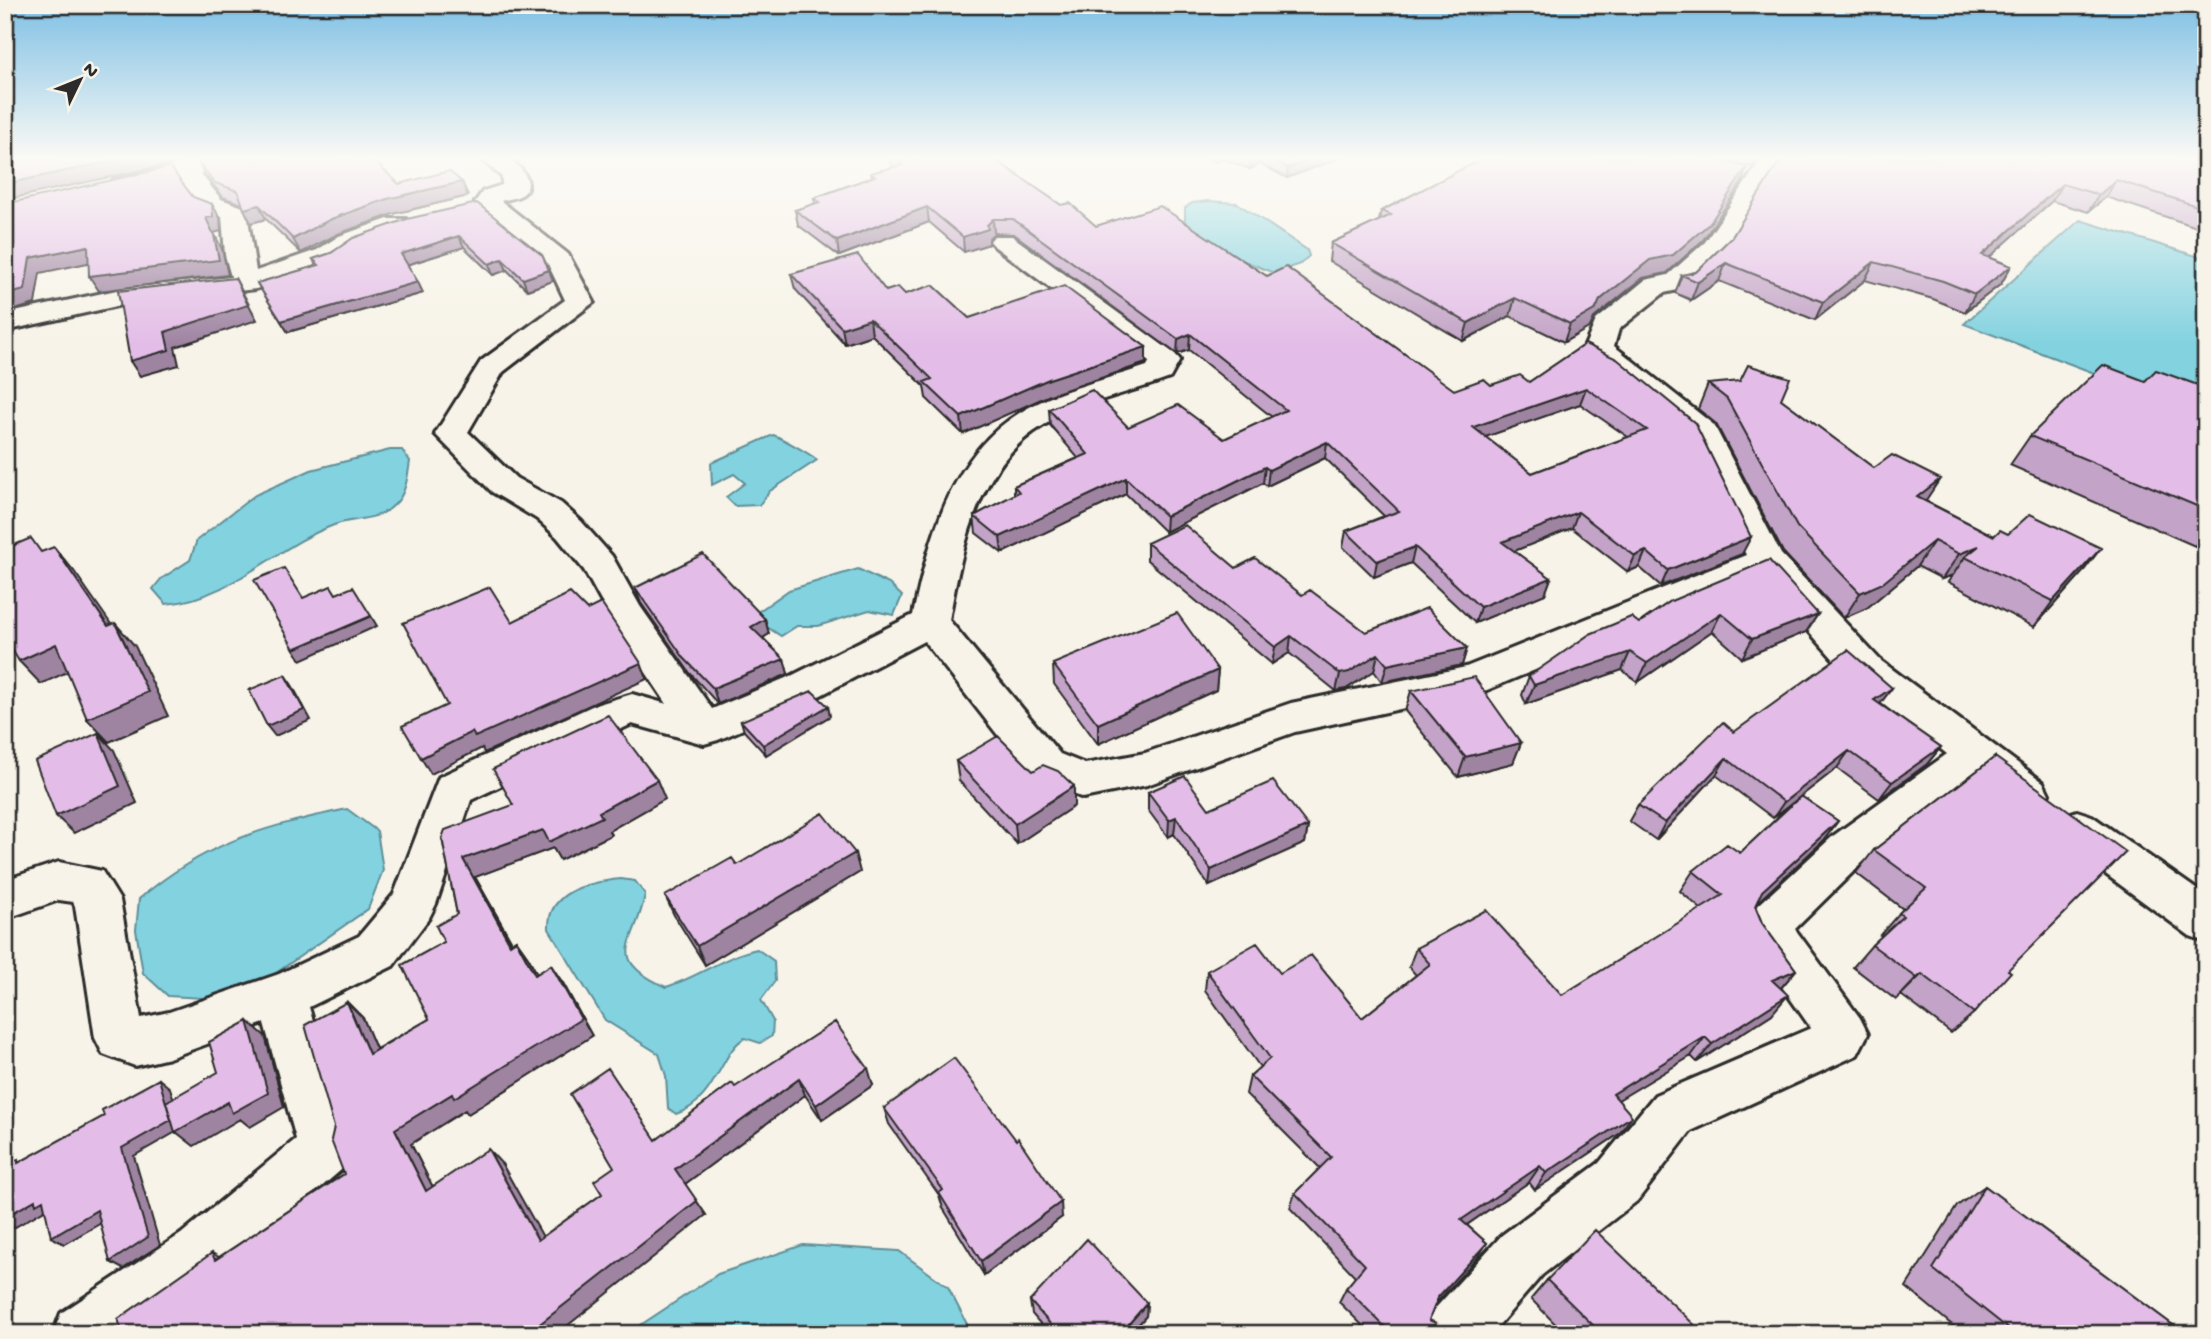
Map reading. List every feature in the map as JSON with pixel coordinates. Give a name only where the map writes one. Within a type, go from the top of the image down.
[{"type":"street","points":[[235,219],[237,255],[246,283]]},
{"type":"street","points":[[5,323],[126,296],[246,283],[326,256],[348,241],[415,219]]},
{"type":"street","points":[[496,219],[559,260],[580,302],[491,367],[451,434],[504,485],[549,510],[576,538],[599,565],[626,614],[649,643],[704,729]]},
{"type":"street","points":[[1728,219],[1714,247],[1677,282],[1655,286],[1606,326],[1599,348],[1703,432],[1766,560],[1866,670],[1975,755],[2206,922]]},
{"type":"street","points":[[930,622],[941,568],[965,502],[992,448],[1032,418],[1159,372],[1165,360],[1003,241]]},
{"type":"street","points":[[930,622],[1045,765],[1083,781],[1147,769],[1291,718],[1473,680],[1766,560]]},
{"type":"street","points":[[5,900],[58,881],[86,885],[97,900],[120,1038],[135,1043],[169,1035],[281,995],[376,951],[413,904],[454,789],[606,717],[632,709],[704,729],[807,685],[930,622]]},
{"type":"street","points":[[1452,1334],[1522,1255],[1618,1182],[1673,1113],[1840,1039],[1843,1034],[1839,1026],[1766,927],[1848,849],[1975,755]]},
{"type":"street","points":[[82,1334],[201,1254],[322,1151],[323,1143],[281,995]]},
{"type":"water","points":[[1185,219],[1262,219],[1307,250],[1309,256],[1300,264],[1274,273],[1232,256],[1185,224]]},
{"type":"water","points":[[2080,220],[2206,259],[2206,415],[1964,324]]},
{"type":"water","points":[[773,435],[817,460],[770,491],[759,505],[735,506],[726,497],[745,483],[734,474],[712,485],[711,463]]},
{"type":"water","points":[[390,450],[402,450],[410,461],[404,490],[398,501],[387,510],[373,517],[334,525],[313,534],[233,582],[190,600],[166,604],[153,589],[161,579],[190,560],[197,540],[255,495],[311,470]]},
{"type":"water","points":[[858,569],[889,584],[902,596],[894,615],[869,610],[818,626],[797,626],[781,636],[767,627],[755,614],[789,590]]},
{"type":"water","points":[[347,809],[377,831],[383,870],[368,909],[250,991],[203,998],[168,996],[143,973],[136,930],[139,899],[188,863],[237,839],[262,830]]},
{"type":"water","points":[[621,879],[635,881],[645,894],[628,948],[629,958],[646,977],[666,987],[734,956],[757,949],[774,961],[775,981],[761,1000],[773,1021],[772,1036],[760,1043],[745,1038],[737,1044],[701,1098],[676,1114],[668,1108],[666,1076],[659,1054],[605,1020],[549,929],[550,916],[555,905],[573,890]]},
{"type":"water","points":[[803,1245],[899,1251],[948,1287],[972,1334],[627,1334],[718,1274]]},
{"type":"building","points":[[5,219],[207,219],[214,235],[219,260],[89,276],[88,246],[30,258],[25,290],[5,295]]},
{"type":"building","points":[[273,219],[330,219],[293,239]]},
{"type":"building","points":[[406,219],[498,219],[542,255],[549,270],[523,279],[502,259],[489,264],[459,236],[401,254],[418,282],[281,321],[257,283],[319,265],[313,259],[331,253],[353,238]]},
{"type":"building","points":[[808,219],[894,219],[837,241]]},
{"type":"building","points":[[942,219],[993,219],[987,225],[988,229],[963,237]]},
{"type":"building","points":[[1014,219],[1089,219],[1096,226],[1117,219],[1181,219],[1267,276],[1286,267],[1454,390],[1484,379],[1491,385],[1520,375],[1529,382],[1585,344],[1617,359],[1695,423],[1751,537],[1668,570],[1646,551],[1635,556],[1578,512],[1502,542],[1551,578],[1480,607],[1415,547],[1377,561],[1346,531],[1399,511],[1327,442],[1269,470],[1265,467],[1166,516],[1126,478],[1000,537],[974,516],[1019,492],[1014,486],[1088,454],[1049,409],[1092,390],[1128,427],[1178,405],[1224,439],[1286,410],[1190,334],[1178,339]],"holes":[[[1586,388],[1647,430],[1532,473],[1473,427]]]},
{"type":"building","points":[[1381,219],[1712,219],[1673,255],[1650,260],[1600,300],[1596,309],[1570,324],[1515,298],[1468,323],[1331,243]]},
{"type":"building","points":[[1743,219],[2022,219],[1982,255],[2011,266],[1975,294],[1943,281],[1874,262],[1823,302],[1726,263],[1698,282],[1682,275],[1696,272],[1732,237]]},
{"type":"building","points":[[858,255],[886,291],[898,287],[905,294],[933,285],[969,318],[1064,286],[1146,347],[1049,379],[961,417],[924,382],[932,379],[870,319],[842,328],[791,274]]},
{"type":"building","points":[[235,278],[248,305],[165,332],[169,350],[130,361],[118,291]]},
{"type":"building","points":[[1748,365],[1790,378],[1781,399],[1874,468],[1892,455],[1940,479],[1917,497],[1994,536],[2000,530],[2008,534],[2030,514],[2101,548],[2053,601],[1965,557],[1979,546],[1959,554],[1934,541],[1883,583],[1860,593],[1797,527],[1727,399],[1708,384],[1740,381]]},
{"type":"building","points":[[2103,365],[2145,381],[2156,370],[2206,388],[2206,510],[2030,436]]},
{"type":"building","points":[[1185,525],[1236,568],[1255,558],[1302,595],[1310,590],[1366,632],[1427,608],[1467,648],[1387,665],[1378,654],[1349,672],[1340,674],[1291,636],[1275,647],[1147,543]]},
{"type":"building","points":[[31,538],[41,552],[54,547],[108,626],[115,623],[148,692],[87,719],[56,644],[19,661],[5,639],[5,549]]},
{"type":"building","points":[[703,554],[765,619],[751,627],[784,659],[713,688],[684,658],[635,588]]},
{"type":"building","points":[[1769,560],[1818,614],[1752,639],[1721,613],[1647,663],[1630,652],[1534,685],[1529,676],[1590,634],[1631,617],[1639,623],[1671,601]]},
{"type":"building","points":[[284,568],[303,598],[331,586],[336,594],[353,587],[371,616],[294,649],[254,580]]},
{"type":"building","points":[[490,587],[512,622],[570,593],[587,610],[601,603],[641,663],[475,737],[472,732],[421,758],[402,726],[447,705],[403,623]]},
{"type":"building","points":[[1177,613],[1218,670],[1098,724],[1053,664]]},
{"type":"building","points":[[1848,650],[1892,688],[1874,700],[1941,747],[1892,782],[1849,751],[1784,802],[1726,758],[1665,823],[1638,805],[1723,722],[1734,732]]},
{"type":"building","points":[[285,675],[304,710],[267,726],[249,690]]},
{"type":"building","points":[[1474,677],[1521,743],[1465,757],[1411,691]]},
{"type":"building","points":[[812,691],[828,706],[763,745],[741,721]]},
{"type":"building","points":[[608,715],[657,780],[599,812],[602,817],[549,842],[543,830],[463,859],[510,944],[516,940],[535,975],[551,965],[581,1019],[454,1098],[452,1094],[395,1129],[426,1191],[488,1149],[538,1240],[602,1194],[594,1181],[614,1167],[570,1094],[608,1068],[656,1140],[732,1083],[735,1087],[835,1022],[868,1068],[816,1105],[799,1079],[675,1169],[697,1201],[527,1334],[123,1334],[118,1319],[212,1253],[215,1260],[344,1174],[331,1140],[334,1127],[305,1025],[347,1002],[369,1054],[429,1019],[402,965],[444,942],[436,926],[457,914],[442,838],[445,830],[513,805],[493,769]]},
{"type":"building","points":[[98,733],[120,786],[56,816],[35,761]]},
{"type":"building","points":[[998,736],[1033,771],[1043,765],[1058,771],[1074,786],[1015,824],[956,761]]},
{"type":"building","points":[[1995,757],[2126,852],[2008,970],[2011,972],[1974,1013],[1922,974],[1917,978],[1872,945],[1903,916],[1899,913],[1926,888],[1874,850]]},
{"type":"building","points":[[1185,776],[1209,809],[1273,781],[1308,826],[1211,870],[1176,817],[1169,820],[1148,792]]},
{"type":"building","points":[[1801,796],[1838,821],[1762,891],[1755,906],[1762,923],[1796,970],[1772,980],[1788,995],[1712,1044],[1705,1037],[1613,1094],[1632,1116],[1546,1173],[1540,1166],[1461,1220],[1487,1243],[1438,1297],[1429,1320],[1436,1323],[1427,1334],[1392,1334],[1346,1288],[1365,1265],[1295,1193],[1331,1157],[1250,1076],[1270,1058],[1207,971],[1257,943],[1280,973],[1311,955],[1362,1018],[1430,964],[1416,948],[1486,910],[1562,995],[1723,895],[1693,871],[1727,844],[1740,853]]},
{"type":"building","points":[[823,813],[855,853],[697,946],[665,896],[732,858],[737,865]]},
{"type":"building","points":[[248,1021],[268,1093],[232,1113],[228,1102],[175,1132],[166,1102],[218,1072],[209,1042]]},
{"type":"building","points":[[954,1058],[1016,1140],[1018,1138],[1061,1202],[981,1261],[939,1193],[943,1190],[884,1108]]},
{"type":"building","points":[[159,1079],[171,1120],[122,1148],[148,1237],[110,1262],[97,1210],[51,1237],[43,1200],[36,1204],[35,1200],[5,1217],[5,1165],[18,1159],[18,1163],[104,1116],[102,1110]]},
{"type":"building","points":[[1985,1186],[2185,1334],[2015,1334],[1933,1269]]},
{"type":"building","points":[[1595,1230],[1704,1334],[1602,1334],[1547,1280]]},
{"type":"building","points":[[1087,1239],[1147,1303],[1120,1334],[1059,1334],[1030,1301]]}]
